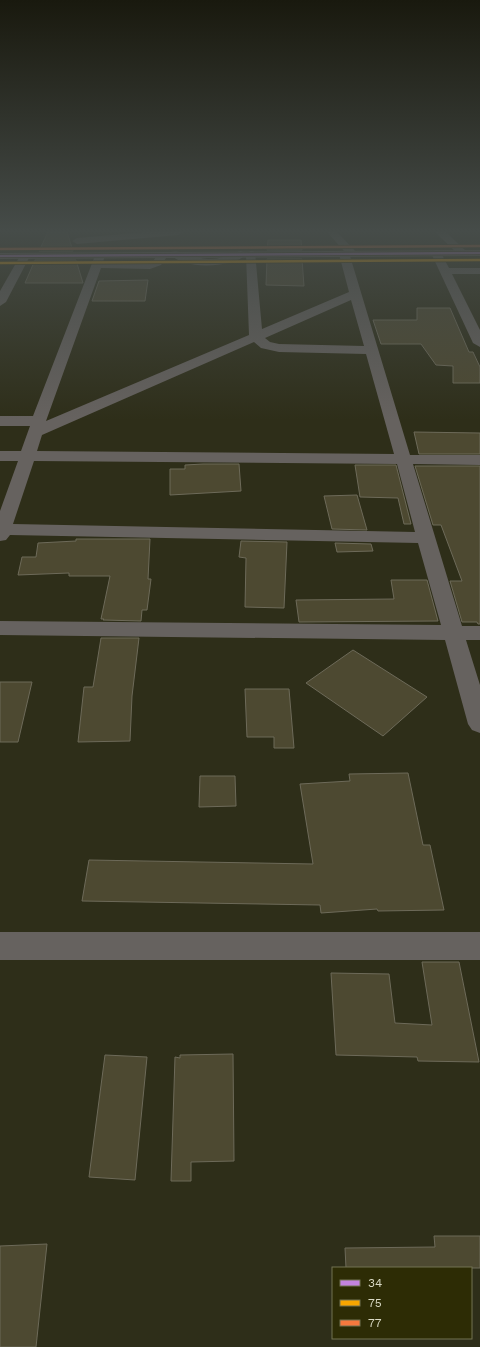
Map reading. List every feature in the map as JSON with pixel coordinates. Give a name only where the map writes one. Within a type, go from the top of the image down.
[{"type":"street","points":[[85,295],[37,427],[1,533],[426,538]]},
{"type":"street","points":[[251,295],[256,336],[266,345],[279,348],[372,350]]},
{"type":"street","points":[[0,421],[23,421],[37,427],[353,295]]},
{"type":"street","points":[[355,295],[480,724]]},
{"type":"street","points":[[457,295],[480,343]]},
{"type":"street","points":[[0,433],[23,421]]},
{"type":"street","points":[[0,456],[480,460]]},
{"type":"street","points":[[0,628],[480,633]]},
{"type":"street","points":[[0,946],[480,946]]},
{"type":"building","points":[[94,295],[146,295],[145,301],[92,301]]},
{"type":"building","points":[[417,308],[450,308],[469,352],[473,352],[480,367],[480,383],[453,383],[453,366],[436,365],[421,344],[381,344],[373,320],[417,320]]},
{"type":"building","points":[[414,432],[480,433],[480,454],[419,454]]},
{"type":"building","points":[[239,464],[241,491],[170,495],[170,469],[185,469],[185,465]]},
{"type":"building","points":[[355,465],[396,465],[411,524],[404,524],[398,498],[360,497]]},
{"type":"building","points":[[415,466],[480,466],[480,624],[477,622],[462,622],[450,581],[462,581],[441,525],[433,525]]},
{"type":"building","points":[[357,495],[367,530],[332,529],[324,496]]},
{"type":"building","points":[[76,539],[150,539],[148,579],[151,579],[147,610],[142,610],[141,621],[101,619],[110,576],[69,576],[69,573],[18,575],[22,557],[36,557],[38,543],[76,541]]},
{"type":"building","points":[[241,541],[287,542],[284,608],[245,607],[246,558],[239,557]]},
{"type":"building","points":[[335,543],[371,544],[373,551],[337,552]]},
{"type":"building","points":[[391,580],[427,580],[438,621],[299,622],[296,600],[394,599]]},
{"type":"building","points":[[101,638],[139,638],[132,696],[130,741],[78,742],[84,687],[93,687]]},
{"type":"building","points":[[353,650],[427,697],[383,736],[306,683]]},
{"type":"building","points":[[0,682],[32,682],[18,742],[0,742]]},
{"type":"building","points":[[245,689],[289,689],[294,748],[274,748],[274,737],[247,737]]},
{"type":"building","points":[[408,773],[423,845],[430,845],[444,910],[378,911],[377,909],[321,913],[320,905],[82,901],[89,860],[313,864],[300,784],[350,781],[349,774]]},
{"type":"building","points":[[200,776],[235,776],[236,806],[199,807]]},
{"type":"building","points":[[422,962],[459,962],[479,1062],[418,1061],[417,1057],[336,1055],[331,973],[389,974],[395,1023],[432,1025]]},
{"type":"building","points":[[233,1054],[234,1161],[191,1162],[191,1181],[171,1181],[175,1057],[180,1058],[180,1055]]},
{"type":"building","points":[[105,1055],[147,1057],[135,1180],[89,1177]]},
{"type":"building","points":[[434,1236],[480,1236],[480,1268],[346,1267],[345,1248],[435,1247]]},
{"type":"building","points":[[47,1244],[36,1347],[0,1347],[0,1246]]}]
